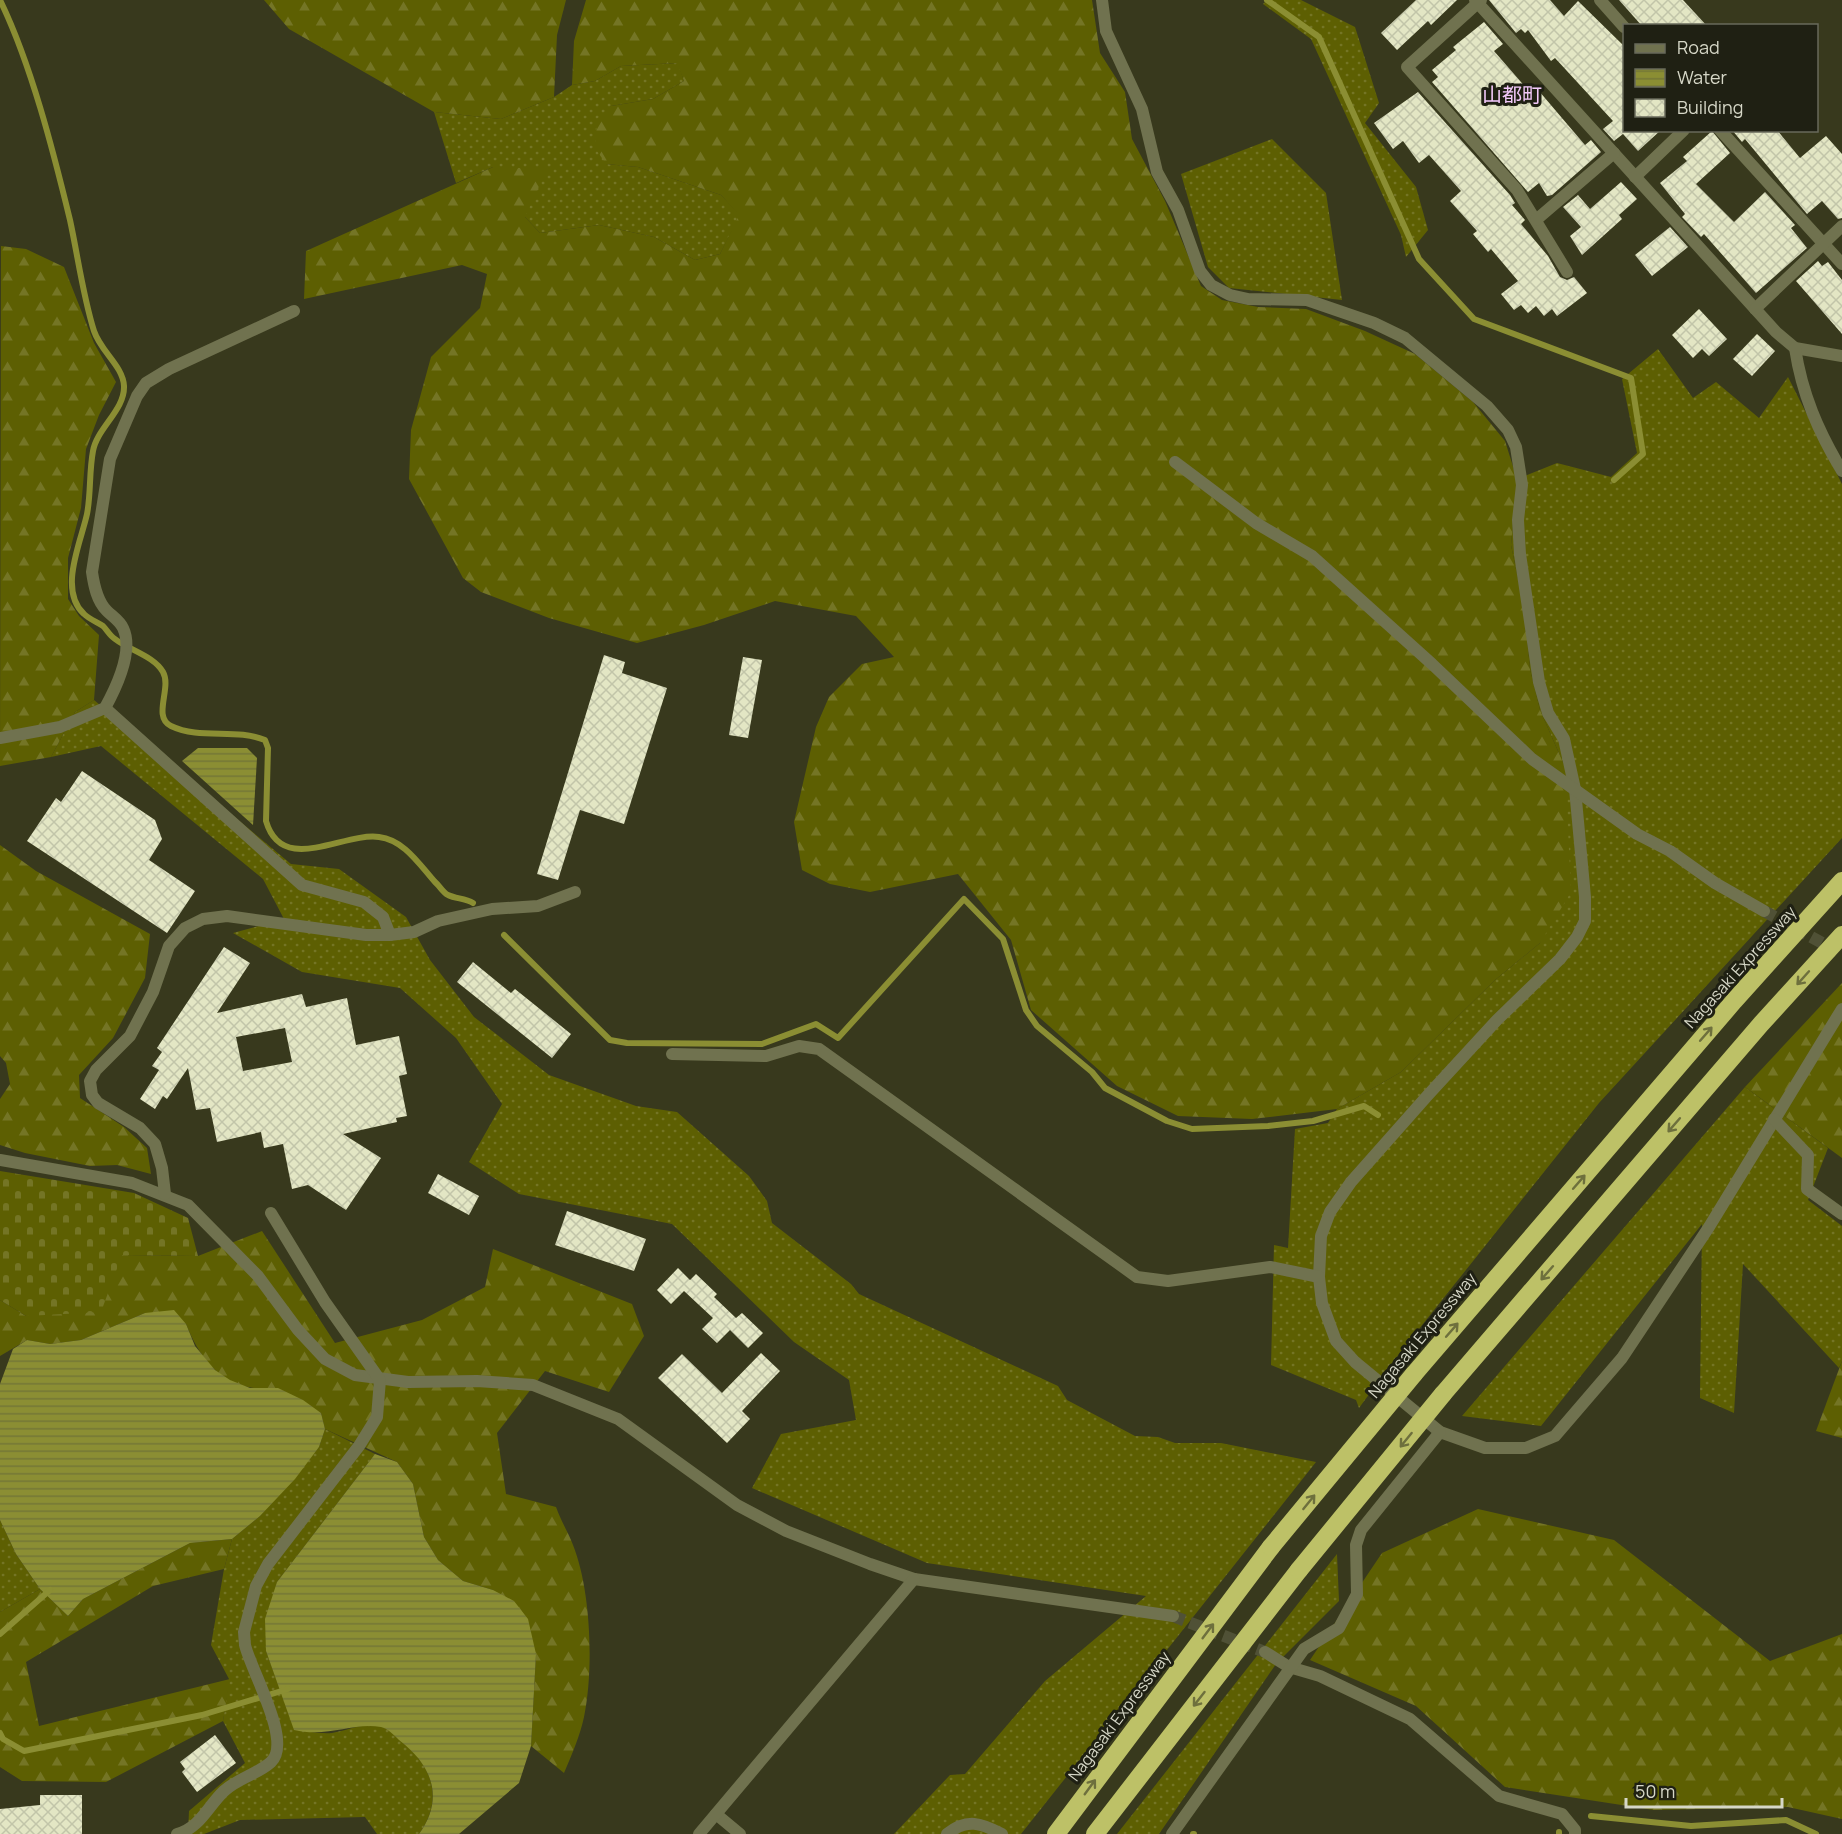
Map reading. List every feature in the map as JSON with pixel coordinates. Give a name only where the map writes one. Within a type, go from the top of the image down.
[{"type":"highway","name":"Nagasaki Expressway","points":[[1056,1834],[1271,1547],[1414,1374],[1734,1001],[1842,881]]},
{"type":"highway","points":[[1095,1834],[1299,1570],[1443,1394],[1761,1024],[1842,935]]},
{"type":"street","points":[[1102,0],[1106,31],[1142,110],[1157,172],[1178,210],[1200,271],[1211,285],[1230,295],[1248,298],[1307,300],[1374,323],[1405,338],[1487,406],[1508,430],[1516,447],[1522,485],[1518,520],[1520,554],[1539,681],[1548,713],[1564,739],[1575,789],[1585,897],[1584,921],[1577,937],[1560,959],[1497,1020],[1351,1182],[1330,1212],[1321,1236],[1319,1277],[1322,1303],[1336,1341],[1355,1362],[1440,1431],[1485,1448],[1526,1448],[1555,1436],[1622,1358],[1709,1227],[1842,1009]]},
{"type":"street","points":[[1600,0],[1623,26]]},
{"type":"street","points":[[1567,272],[1517,190],[1407,67],[1478,1],[1776,332],[1795,348],[1818,354],[1842,356]]},
{"type":"street","points":[[1635,177],[1682,132]]},
{"type":"street","points":[[1722,132],[1842,264]]},
{"type":"street","points":[[1536,220],[1614,153]]},
{"type":"street","points":[[1755,309],[1842,226]]},
{"type":"street","points":[[0,738],[60,727],[105,708],[116,687],[125,652],[125,634],[123,626],[104,609],[94,590],[92,572],[110,459],[137,396],[146,384],[169,369],[294,311]]},
{"type":"street","points":[[1795,348],[1800,378],[1824,443],[1842,471]]},
{"type":"street","points":[[1175,462],[1256,524],[1312,556],[1432,664],[1532,759],[1637,834],[1670,851],[1714,883],[1764,911]]},
{"type":"street","points":[[105,708],[302,885],[363,902],[383,917],[390,934]]},
{"type":"street","points":[[165,1194],[162,1168],[155,1144],[140,1128],[98,1103],[92,1095],[90,1081],[96,1070],[130,1036],[153,992],[169,946],[185,928],[203,919],[227,916],[366,935],[414,932],[438,921],[492,909],[538,906],[575,892]]},
{"type":"street","points":[[672,1054],[766,1056],[799,1046],[819,1049],[1137,1277],[1168,1281],[1270,1267],[1319,1277]]},
{"type":"street","points":[[1774,1119],[1808,1155],[1807,1189],[1842,1214]]},
{"type":"street","points":[[0,1160],[132,1183],[165,1194],[188,1205],[258,1276],[298,1330],[325,1359],[355,1375],[380,1380],[533,1385],[618,1419],[737,1505],[776,1526],[914,1579],[1173,1616]]},
{"type":"street","points":[[177,1834],[185,1832],[198,1822],[222,1792],[237,1779],[270,1763],[278,1754],[279,1744],[270,1711],[244,1645],[244,1632],[256,1586],[268,1564],[359,1446],[378,1417],[380,1380],[325,1302],[271,1213]]},
{"type":"street","points":[[1172,1834],[1289,1667],[1304,1649],[1339,1628],[1357,1594],[1356,1545],[1361,1530],[1440,1431]]},
{"type":"street","points":[[699,1834],[914,1579]]},
{"type":"street","points":[[1265,1652],[1289,1667],[1320,1676],[1410,1719],[1499,1796],[1562,1814],[1575,1830],[1575,1834]]},
{"type":"street","points":[[716,1814],[740,1834]]},
{"type":"street","points":[[947,1834],[956,1827],[981,1822],[1002,1834]]},
{"type":"green space","points":[[264,0],[566,0],[557,35],[554,97],[501,119],[434,112],[289,29]]},
{"type":"green space","points":[[586,0],[1092,0],[1100,53],[1125,92],[1132,139],[1165,201],[1201,286],[1222,300],[1258,307],[1306,309],[1365,331],[1415,354],[1473,402],[1505,441],[1517,479],[1511,545],[1524,608],[1530,669],[1540,710],[1565,767],[1571,892],[1540,943],[1495,980],[1401,1072],[1337,1109],[1252,1119],[1178,1116],[1117,1086],[1031,1010],[1011,940],[958,874],[870,892],[830,884],[802,870],[794,822],[816,727],[829,697],[862,664],[894,657],[856,616],[775,601],[704,625],[637,643],[549,618],[481,592],[463,578],[409,479],[411,430],[431,357],[480,308],[487,274],[462,265],[304,299],[306,251],[493,167],[547,169],[525,217],[540,233],[599,225],[654,237],[695,260],[720,254],[739,215],[721,195],[638,167],[606,164],[595,148],[597,119],[611,106],[653,99],[684,81],[677,63],[621,66],[595,81],[572,85],[574,41]]},
{"type":"green space","points":[[1267,0],[1301,0],[1355,27],[1379,103],[1365,123],[1416,187],[1428,230],[1406,257],[1401,235],[1311,39],[1263,4]]},
{"type":"green space","points":[[678,63],[684,81],[653,99],[611,106],[606,164],[638,167],[721,195],[740,215],[720,254],[695,260],[654,237],[599,225],[540,233],[525,217],[493,167],[456,183],[434,112],[501,119],[554,97],[572,85],[595,81],[621,66]]},
{"type":"green space","points":[[1272,139],[1326,193],[1342,300],[1229,288],[1208,267],[1181,174]]},
{"type":"green space","points":[[1,246],[26,249],[64,267],[94,343],[116,382],[99,415],[86,449],[81,508],[68,558],[68,599],[79,616],[99,635],[94,700],[75,712],[51,757],[0,766]]},
{"type":"green space","points":[[1658,349],[1693,398],[1716,382],[1759,418],[1788,377],[1842,484],[1842,838],[1599,1103],[1395,1359],[1359,1408],[1356,1400],[1271,1365],[1274,1245],[1288,1248],[1295,1129],[1328,1123],[1337,1109],[1401,1072],[1495,980],[1540,943],[1565,767],[1540,710],[1530,669],[1524,608],[1511,545],[1517,479],[1557,463],[1611,477],[1637,453],[1622,379]]},
{"type":"green space","points":[[94,700],[291,864],[339,869],[406,917],[430,960],[474,1017],[549,1075],[636,1106],[677,1112],[749,1176],[767,1201],[772,1223],[851,1284],[859,1294],[1058,1386],[1067,1400],[1135,1436],[1158,1437],[1175,1443],[1221,1443],[1316,1462],[1021,1834],[894,1834],[950,1775],[965,1774],[1045,1681],[1146,1596],[927,1563],[752,1488],[781,1434],[856,1420],[849,1380],[794,1342],[672,1224],[519,1194],[469,1162],[502,1104],[456,1038],[400,988],[302,972],[233,933],[284,919],[263,879],[101,746],[51,757],[75,712]]},
{"type":"green space","points":[[0,845],[36,871],[150,934],[145,978],[113,1038],[79,1075],[80,1098],[124,1127],[147,1148],[151,1174],[117,1165],[90,1166],[25,1153],[0,1145],[0,1099],[10,1084],[6,1063],[0,1056]]},
{"type":"green space","points":[[1842,983],[1842,1158],[1745,1087]]},
{"type":"green space","points":[[1745,1087],[1828,1148],[1808,1200],[1842,1226],[1842,1361],[1839,1368],[1743,1264],[1734,1413],[1700,1398],[1702,1224],[1541,1426],[1462,1416]]},
{"type":"green space","points":[[0,1171],[134,1193],[188,1218],[198,1256],[122,1255],[101,1312],[26,1316],[0,1300]]},
{"type":"green space","points":[[262,1231],[335,1343],[422,1320],[485,1287],[493,1249],[632,1304],[644,1336],[609,1392],[545,1371],[497,1433],[506,1494],[556,1507],[573,1545],[584,1584],[590,1653],[587,1698],[576,1745],[564,1773],[531,1746],[536,1654],[493,1590],[463,1581],[438,1560],[424,1537],[413,1484],[397,1462],[325,1429],[321,1413],[286,1392],[273,1388],[248,1387],[226,1378],[217,1372],[202,1355],[186,1324],[145,1313],[81,1340],[50,1344],[27,1340],[0,1356],[0,1300],[26,1316],[122,1255],[198,1256]]},
{"type":"green space","points":[[1842,1361],[1842,1438],[1816,1431]]},
{"type":"green space","points":[[325,1429],[375,1454],[277,1582],[266,1651],[295,1730],[327,1733],[377,1725],[392,1733],[412,1751],[421,1761],[431,1784],[433,1796],[427,1821],[419,1834],[377,1834],[365,1817],[240,1820],[204,1834],[188,1834],[189,1811],[245,1763],[223,1721],[229,1679],[211,1645],[224,1569],[232,1539],[260,1516],[319,1447]]},
{"type":"green space","points":[[1478,1509],[1614,1540],[1770,1661],[1842,1634],[1842,1819],[1788,1807],[1654,1810],[1505,1787],[1416,1706],[1310,1660],[1382,1553]]},
{"type":"green space","points":[[0,1520],[16,1554],[40,1589],[0,1612]]},
{"type":"green space","points":[[232,1539],[224,1569],[153,1586],[26,1662],[39,1726],[230,1679],[223,1721],[106,1782],[22,1781],[0,1767],[0,1612],[40,1589],[68,1616],[83,1599],[190,1543]]},
{"type":"green space","points":[[1337,1554],[1339,1601],[1276,1664],[1159,1834],[1117,1834]]},
{"type":"water","points":[[198,748],[247,748],[257,758],[253,825],[182,761]]},
{"type":"water","points":[[174,1310],[186,1324],[195,1346],[215,1370],[230,1380],[250,1388],[278,1388],[303,1400],[321,1413],[325,1429],[319,1447],[295,1479],[260,1516],[232,1539],[190,1543],[83,1599],[68,1616],[40,1589],[16,1554],[0,1520],[0,1384],[13,1349],[27,1340],[50,1344],[81,1340],[145,1313]]},
{"type":"water","points":[[375,1454],[397,1462],[413,1484],[424,1537],[438,1560],[463,1581],[493,1590],[514,1601],[528,1619],[536,1654],[531,1746],[519,1783],[459,1834],[419,1834],[427,1821],[431,1808],[433,1795],[431,1783],[420,1760],[388,1730],[381,1727],[360,1726],[318,1732],[294,1730],[266,1651],[265,1619],[277,1582]]},
{"type":"building","points":[[1416,0],[1457,0],[1431,25],[1428,21],[1397,50],[1381,33]]},
{"type":"building","points":[[1489,0],[1550,0],[1564,16],[1578,1],[1623,45],[1623,132],[1659,132],[1638,151],[1623,134],[1614,141],[1603,129],[1613,121],[1555,58],[1551,61],[1528,30],[1525,33],[1521,29],[1516,33]]},
{"type":"building","points":[[1619,0],[1683,0],[1705,24],[1640,24]]},
{"type":"building","points":[[1484,22],[1503,44],[1494,51],[1527,89],[1533,84],[1585,145],[1591,140],[1601,152],[1552,195],[1547,196],[1539,183],[1528,192],[1432,82],[1438,77],[1432,70],[1456,50],[1453,47]]},
{"type":"building","points":[[1418,92],[1510,195],[1515,203],[1512,205],[1525,220],[1521,224],[1548,256],[1560,277],[1567,280],[1574,277],[1587,293],[1557,316],[1552,309],[1544,316],[1536,306],[1528,313],[1521,305],[1514,310],[1501,294],[1518,281],[1491,249],[1488,252],[1473,234],[1477,231],[1450,201],[1461,191],[1429,155],[1419,163],[1403,141],[1393,149],[1374,123]]},
{"type":"building","points":[[1713,132],[1730,153],[1696,184],[1734,222],[1765,192],[1795,225],[1791,228],[1807,248],[1756,293],[1704,234],[1701,237],[1682,217],[1685,214],[1660,183],[1687,161],[1683,157]]},
{"type":"building","points":[[1734,132],[1779,132],[1800,158],[1826,136],[1842,154],[1842,218],[1838,219],[1822,201],[1807,214],[1745,139],[1742,142]]},
{"type":"building","points":[[1621,182],[1637,199],[1619,215],[1622,219],[1582,255],[1570,236],[1581,227],[1563,207],[1578,195],[1590,209]]},
{"type":"building","points":[[1670,227],[1688,247],[1652,276],[1635,255]]},
{"type":"building","points":[[1818,261],[1822,266],[1828,262],[1842,280],[1842,334],[1796,281]]},
{"type":"building","points":[[1699,309],[1727,339],[1709,356],[1702,349],[1693,358],[1672,335]]},
{"type":"building","points":[[1757,334],[1775,351],[1752,376],[1733,359]]},
{"type":"building","points":[[604,655],[625,662],[622,673],[667,688],[624,824],[580,810],[558,880],[537,874]]},
{"type":"building","points":[[743,657],[762,660],[748,738],[729,735]]},
{"type":"building","points":[[82,771],[155,820],[162,839],[149,860],[195,891],[167,933],[27,841],[56,798],[61,802]]},
{"type":"building","points":[[224,947],[250,963],[217,1013],[302,994],[306,1007],[347,998],[356,1045],[399,1036],[407,1074],[399,1076],[407,1116],[396,1118],[397,1122],[343,1134],[381,1158],[346,1210],[308,1185],[292,1189],[283,1144],[264,1148],[261,1132],[217,1142],[210,1108],[196,1110],[188,1068],[167,1099],[163,1096],[155,1109],[140,1099],[159,1070],[152,1066],[162,1052],[157,1048]],"holes":[[[285,1028],[292,1062],[243,1071],[236,1037]]]},
{"type":"building","points":[[473,962],[511,993],[515,989],[571,1034],[552,1058],[457,982]]},
{"type":"building","points":[[438,1174],[479,1196],[469,1215],[428,1193]]},
{"type":"building","points":[[567,1211],[646,1239],[634,1271],[555,1245]]},
{"type":"building","points":[[678,1268],[690,1280],[696,1274],[717,1294],[714,1297],[736,1318],[742,1313],[763,1333],[748,1348],[730,1330],[717,1343],[702,1329],[713,1318],[684,1291],[671,1304],[657,1290]]},
{"type":"building","points":[[761,1353],[780,1371],[742,1411],[750,1419],[727,1443],[658,1378],[682,1354],[722,1393]]},
{"type":"building","points":[[215,1735],[236,1763],[197,1792],[182,1772],[185,1769],[180,1762]]},
{"type":"building","points":[[40,1795],[82,1795],[82,1834],[0,1834],[0,1809],[40,1805]]},
{"type":"waterway","points":[[0,0],[22,52],[49,137],[94,331],[120,372],[124,386],[120,403],[93,451],[87,514],[72,579],[76,604],[84,614],[103,626],[113,638],[148,657],[159,666],[165,679],[163,716],[171,726],[194,732],[242,735],[265,740],[268,748],[266,821],[274,837],[285,846],[299,849],[315,848],[364,837],[388,839],[410,854],[446,894],[473,903]]},
{"type":"waterway","points":[[1267,0],[1319,37],[1419,259],[1474,319],[1631,378],[1643,454],[1614,480]]},
{"type":"waterway","points":[[504,935],[610,1040],[627,1043],[762,1044],[816,1024],[838,1038],[964,899],[1003,939],[1026,1010],[1037,1026],[1092,1072],[1105,1088],[1167,1121],[1192,1129],[1268,1126],[1313,1121],[1364,1106],[1378,1115]]},
{"type":"waterway","points":[[0,1634],[50,1590]]},
{"type":"waterway","points":[[0,1733],[3,1739],[24,1751],[202,1715],[288,1689]]},
{"type":"waterway","points":[[1591,1816],[1691,1826],[1786,1820],[1816,1834]]},
{"type":"tunnel","points":[[1764,911],[1842,954]]},
{"type":"tunnel","points":[[1173,1616],[1265,1652]]},
{"type":"district","name":"山都町","points":[[1512,94]]}]
